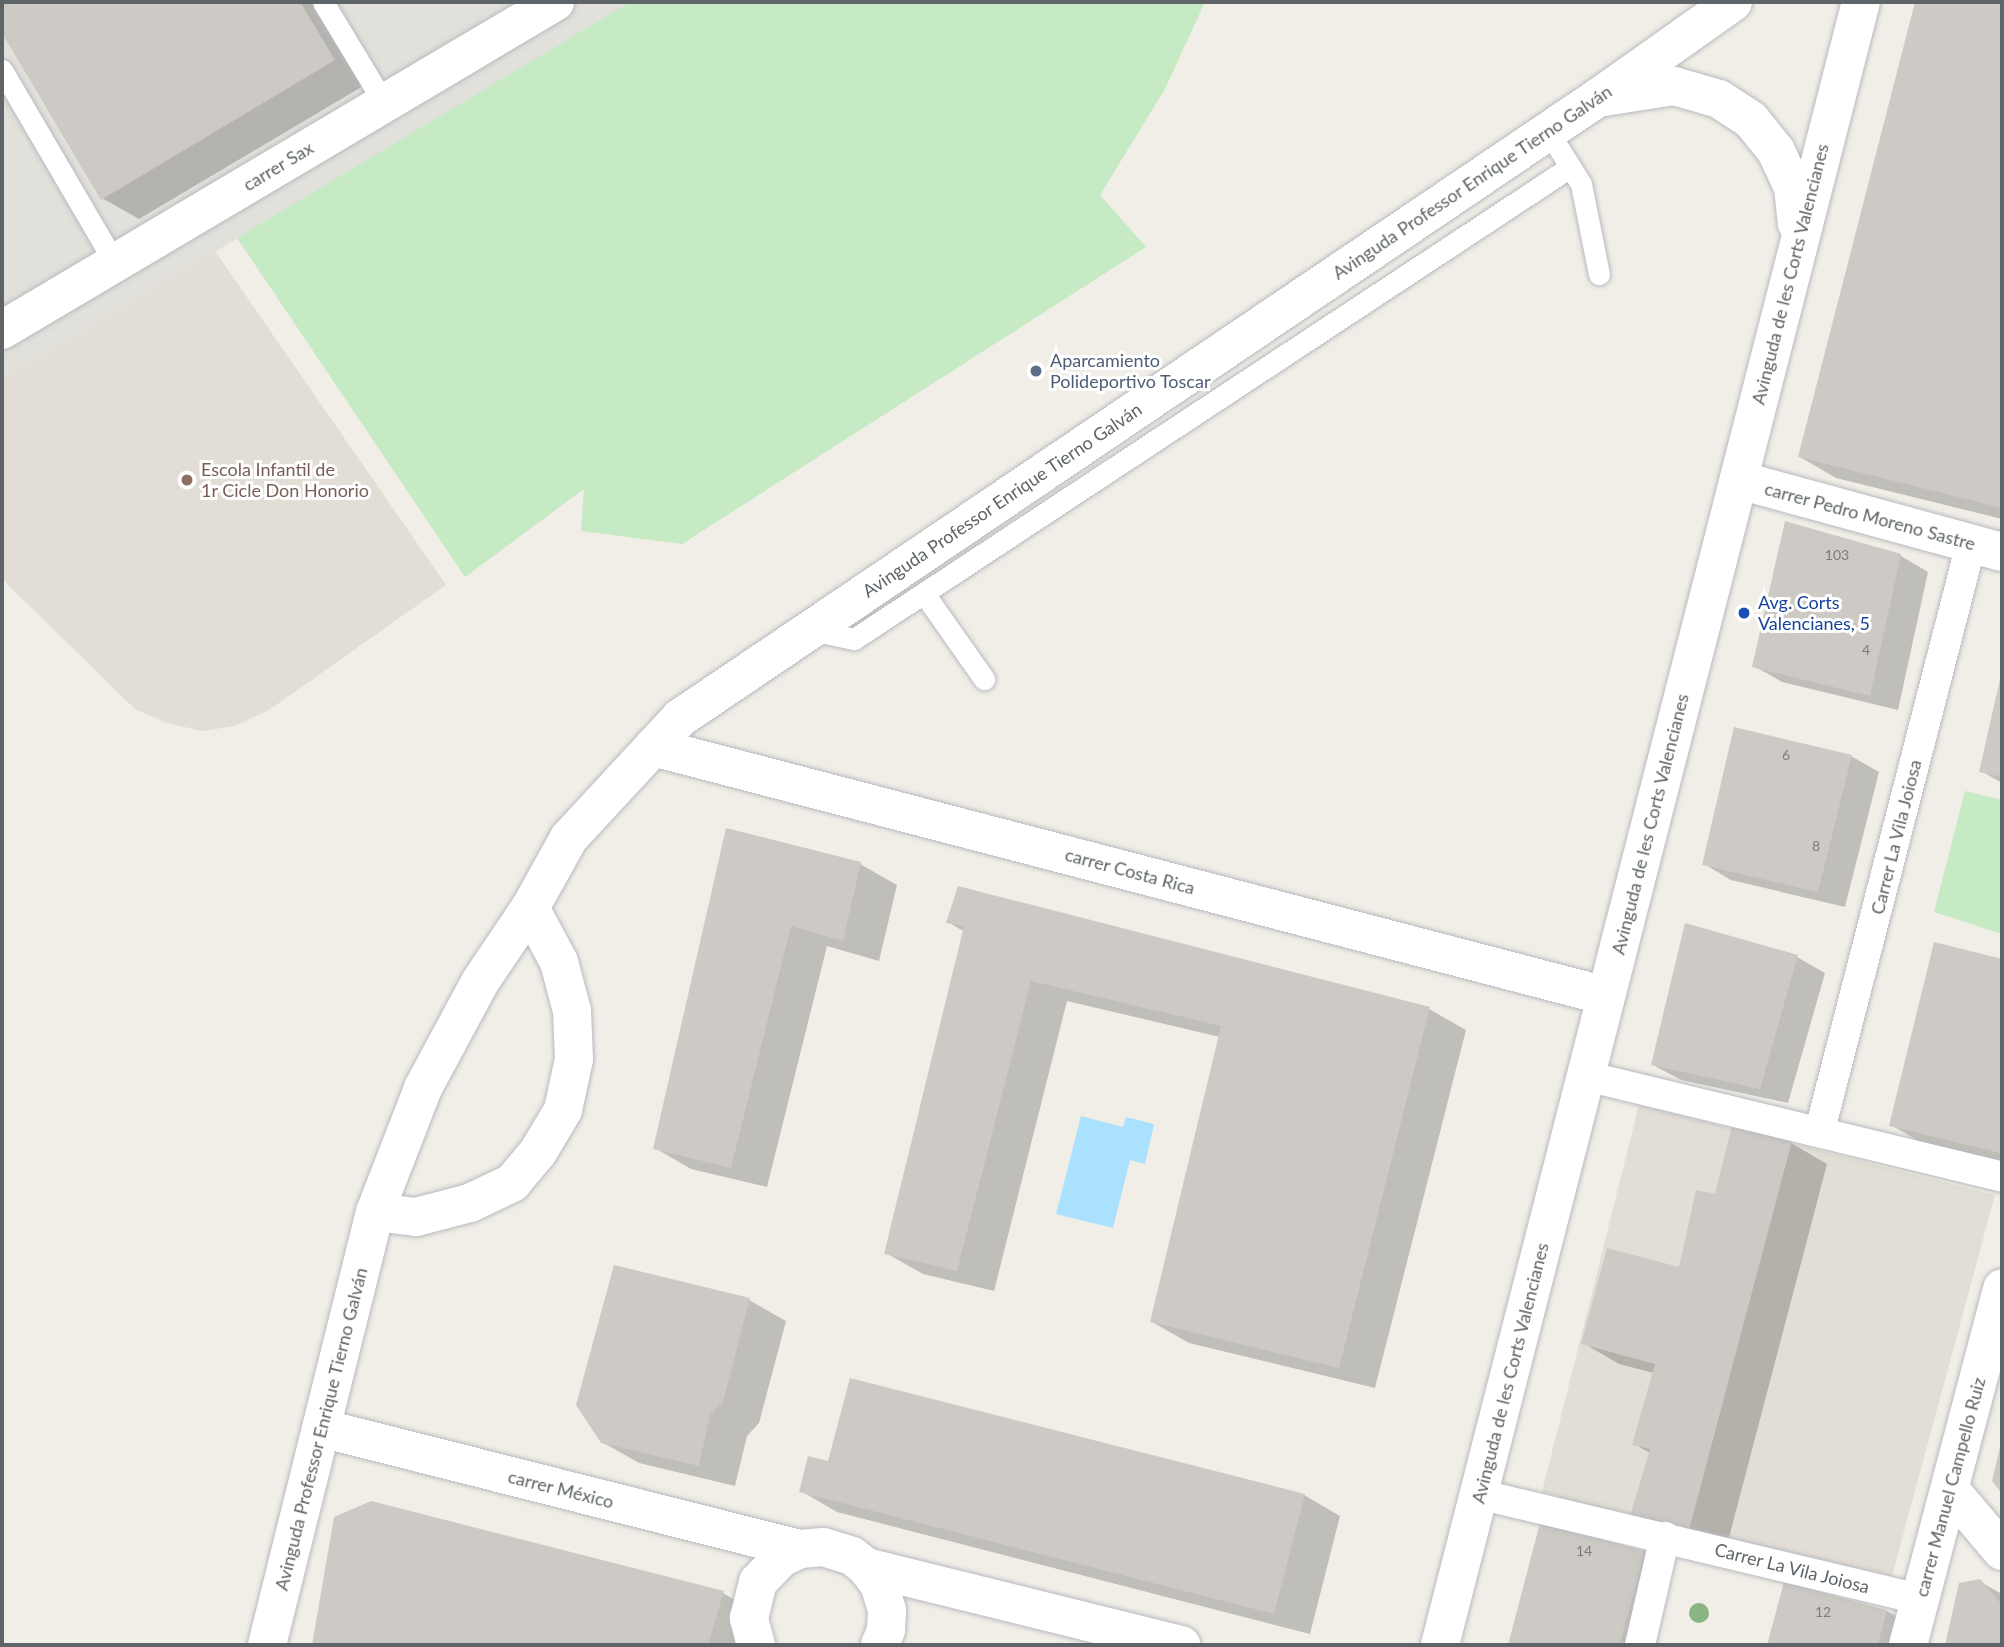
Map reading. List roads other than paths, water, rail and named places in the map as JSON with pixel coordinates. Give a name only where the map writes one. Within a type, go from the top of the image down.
[{"type":"street","name":"carrer Sax","points":[[2,330],[555,2]]},
{"type":"street","name":"Avinguda Professor Enrique Tierno Galván","points":[[267,1645],[376,1212],[423,1088],[480,982],[530,908],[569,838],[680,719],[1596,99],[1732,2]]},
{"type":"street","name":"Avinguda de les Corts Valencianes","points":[[1440,1645],[1739,480],[1798,237],[1861,2]]},
{"type":"street","points":[[1596,99],[1674,86],[1718,99],[1751,120],[1776,151],[1793,187],[1798,237]]},
{"type":"street","name":"carrer Pedro Moreno Sastre","points":[[1739,480],[1987,548]]},
{"type":"street","name":"Carrer La Vila Joiosa","points":[[1820,1130],[1987,548]]},
{"type":"street","name":"carrer Costa Rica","points":[[653,747],[1606,996]]},
{"type":"street","points":[[376,1212],[416,1217],[470,1203],[512,1183],[538,1152],[563,1110],[574,1059],[572,1011],[559,962],[530,908]]},
{"type":"street","points":[[1586,1076],[1820,1130],[2002,1177]]},
{"type":"street","name":"carrer Manuel Campello Ruiz","points":[[1908,1645],[1951,1491],[2002,1288]]},
{"type":"street","name":"carrer México","points":[[321,1428],[800,1549],[837,1550],[866,1567]]},
{"type":"street","points":[[1951,1491],[2002,1551]]},
{"type":"street","name":"Carrer La Vila Joiosa","points":[[1478,1494],[1920,1599]]},
{"type":"street","points":[[1640,1645],[1665,1537]]},
{"type":"street","points":[[756,1645],[749,1618],[758,1582],[781,1558],[800,1549]]},
{"type":"street","points":[[866,1567],[885,1597],[886,1630],[880,1645]]},
{"type":"street","points":[[866,1567],[1181,1645]]},
{"type":"lane","points":[[323,2],[384,103]]},
{"type":"lane","points":[[2,71],[115,263]]},
{"type":"lane","points":[[1548,131],[1581,184],[1599,274]]},
{"type":"lane","points":[[810,630],[854,639],[926,595],[1570,167]]},
{"type":"lane","points":[[926,595],[984,679]]},
{"type":"water","points":[[1081,1116],[1123,1127],[1126,1117],[1154,1124],[1145,1164],[1130,1160],[1113,1228],[1056,1214]]},
{"type":"place","name":"Aparcamiento Polideportivo Toscar","points":[[1036,371]]},
{"type":"place","name":"Escola Infantil de 1r Cicle Don Honorio","points":[[187,480]]},
{"type":"place","name":"Avg. Corts Valencianes, 5","points":[[1744,613]]}]
